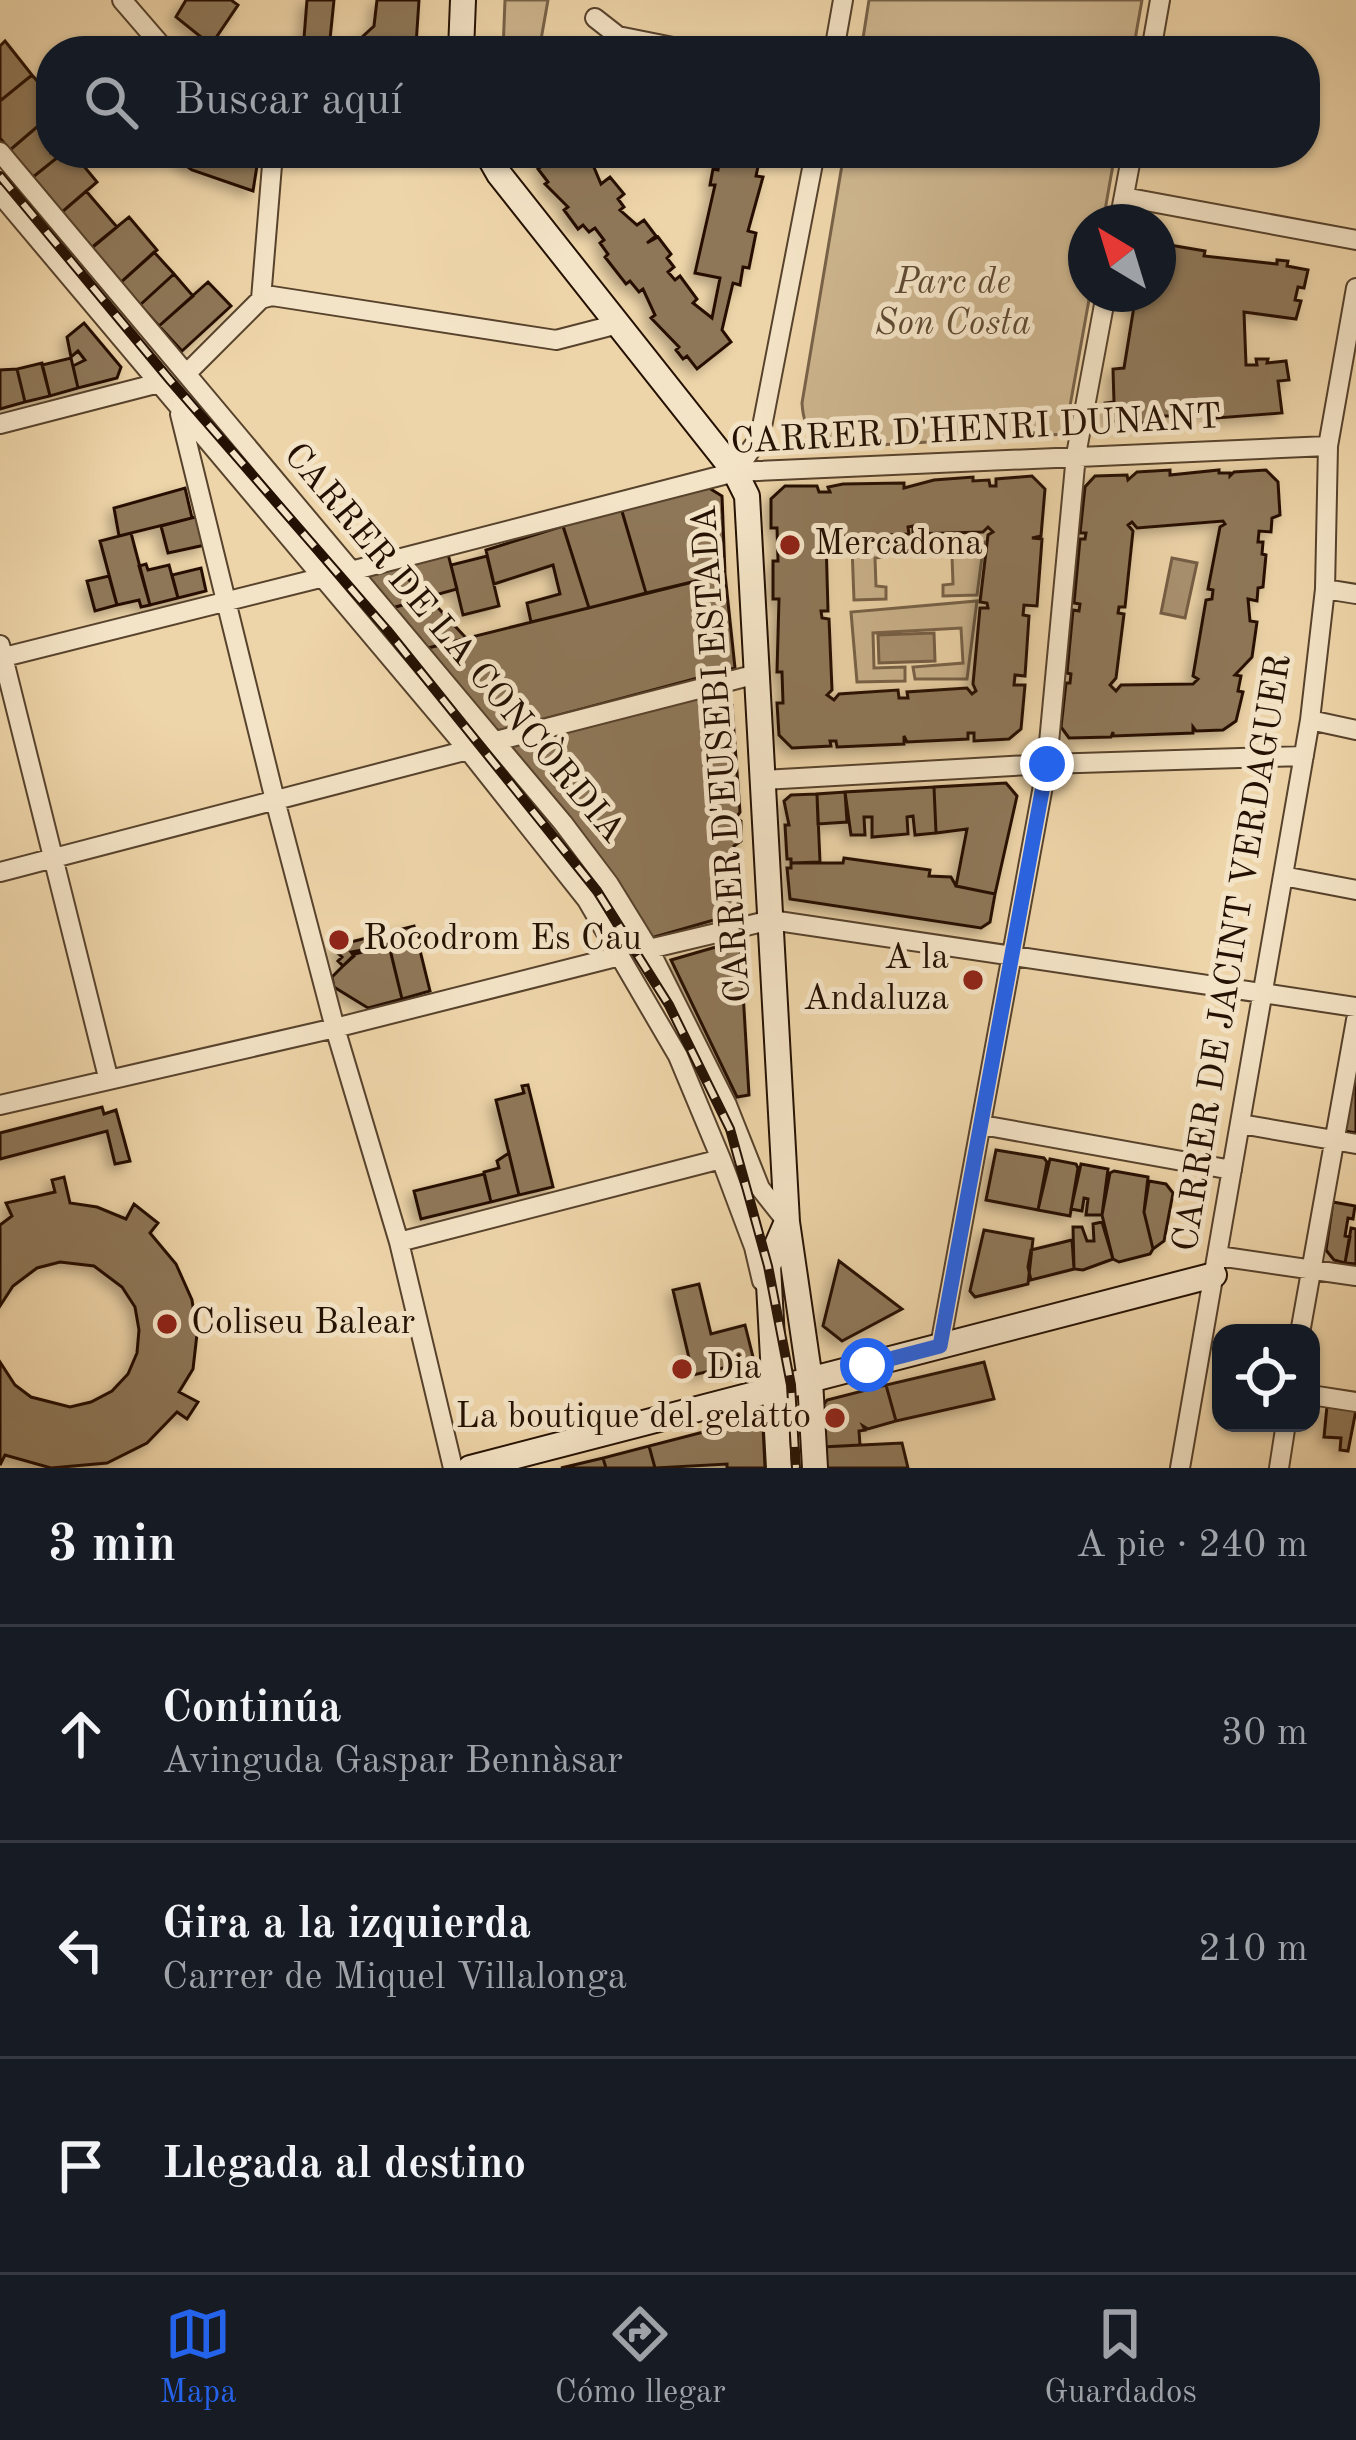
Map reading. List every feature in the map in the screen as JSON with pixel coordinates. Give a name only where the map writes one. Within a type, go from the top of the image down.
[{"type":"main road","points":[[461,36],[463,0]]},
{"type":"main road","name":"CARRER D'EUSEBI ESTADA","points":[[496,168],[735,472],[747,496],[787,1222],[810,1380],[815,1468]]},
{"type":"main road","name":"CARRER D'EUSEBI ESTADA","points":[[779,1468],[768,1266],[787,1222]]},
{"type":"main road","points":[[470,1468],[940,1346],[1216,1266]]},
{"type":"street","points":[[122,0],[153,36]]},
{"type":"street","points":[[837,36],[843,0]]},
{"type":"street","points":[[1154,36],[1160,0]]},
{"type":"street","points":[[595,18],[618,36]]},
{"type":"street","name":"CARRER DE LA CONCÒRDIA","points":[[0,152],[575,838],[649,949],[727,1105],[760,1188],[787,1222]]},
{"type":"street","points":[[261,299],[272,168]]},
{"type":"street","points":[[735,472],[760,437],[812,168]]},
{"type":"street","points":[[1123,204],[1129,168]]},
{"type":"street","points":[[1124,197],[1356,240]]},
{"type":"street","name":"CARRER DE LA CONCÒRDIA","points":[[2,200],[562,866],[678,1056],[721,1159]]},
{"type":"street","name":"CARRER DE JACINT VERDAGUER","points":[[1180,1468],[1310,720],[1324,589],[1328,446],[1356,288]]},
{"type":"street","points":[[186,374],[261,299],[272,296],[556,340],[618,323]]},
{"type":"street","points":[[940,1346],[1047,764],[1076,455],[1103,312]]},
{"type":"street","points":[[0,424],[159,383]]},
{"type":"street","points":[[179,410],[275,800],[335,1028],[399,1242],[453,1468]]},
{"type":"street","name":"CARRER D'HENRI DUNANT","points":[[351,571],[735,472],[1328,446]]},
{"type":"street","points":[[109,1077],[1,654],[320,578]]},
{"type":"street","points":[[1324,589],[1356,594]]},
{"type":"street","points":[[496,741],[757,674]]},
{"type":"street","points":[[1310,720],[1356,730]]},
{"type":"street","points":[[0,872],[467,750]]},
{"type":"street","points":[[763,780],[1304,756]]},
{"type":"street","points":[[1283,876],[1356,890]]},
{"type":"street","points":[[649,949],[771,920],[1356,1007]]},
{"type":"street","points":[[0,1105],[620,956]]},
{"type":"street","points":[[1301,1324],[1356,1020]]},
{"type":"street","points":[[982,1124],[1232,1170]]},
{"type":"street","points":[[1241,1124],[1356,1144]]},
{"type":"street","points":[[399,1242],[721,1159]]},
{"type":"street","name":"CARRER D'EUSEBI ESTADA","points":[[721,1159],[754,1247],[769,1311]]},
{"type":"street","points":[[1216,1266],[1309,1269],[1356,1276]]},
{"type":"street","points":[[1320,1396],[1356,1402]]},
{"type":"street","points":[[1279,1468],[1285,1432]]},
{"type":"green space","points":[[505,0],[548,0],[542,36],[504,36]]},
{"type":"green space","points":[[869,0],[1142,0],[1136,36],[863,36]]},
{"type":"green space","name":"Parc de Son Costa","points":[[841,168],[1112,168],[1106,204],[1068,204],[1068,312],[1087,312],[1065,434],[844,447],[818,438],[805,422],[802,403]]},
{"type":"green space","points":[[984,542],[977,595],[943,596],[943,585],[953,584],[952,556],[942,555],[941,544]]},
{"type":"green space","points":[[883,546],[884,557],[875,558],[876,586],[886,587],[886,599],[854,600],[852,547]]},
{"type":"green space","points":[[977,601],[967,679],[915,679],[913,667],[963,663],[961,628],[873,633],[874,668],[905,667],[905,681],[857,682],[851,612]]},
{"type":"shaded area","points":[[1172,558],[1197,563],[1185,618],[1161,613]]},
{"type":"shaded area","points":[[934,633],[935,661],[879,663],[878,635]]},
{"type":"building","points":[[186,0],[231,0],[238,5],[217,36],[200,36],[176,17]]},
{"type":"building","points":[[307,0],[334,0],[330,36],[304,36]]},
{"type":"building","points":[[377,0],[419,0],[417,36],[363,36],[374,26]]},
{"type":"building","points":[[5,41],[32,75],[0,101],[0,46]]},
{"type":"building","points":[[32,75],[36,80],[36,128],[10,150],[0,138],[0,101]]},
{"type":"building","points":[[36,128],[36,168],[44,168],[33,177],[10,150]]},
{"type":"building","points":[[44,168],[85,168],[97,182],[62,212],[33,177]]},
{"type":"building","points":[[189,168],[257,168],[253,191]]},
{"type":"building","points":[[594,168],[601,184],[610,177],[624,194],[618,199],[624,207],[620,210],[637,225],[644,220],[656,236],[647,243],[658,237],[671,254],[667,258],[674,267],[668,272],[675,280],[680,276],[697,299],[693,303],[712,318],[720,278],[695,273],[715,185],[710,185],[713,169],[758,168],[756,176],[763,177],[748,231],[756,233],[749,268],[743,267],[740,285],[733,283],[722,330],[731,342],[697,369],[687,356],[683,359],[676,350],[679,347],[651,318],[655,315],[643,289],[639,292],[630,281],[626,284],[605,257],[608,254],[600,243],[604,240],[595,228],[589,232],[583,225],[578,229],[564,210],[568,207],[545,184],[538,169]]},
{"type":"building","points":[[86,191],[117,227],[92,248],[62,212]]},
{"type":"building","points":[[129,217],[157,250],[120,283],[91,248]]},
{"type":"building","points":[[1176,246],[1205,251],[1204,256],[1277,264],[1277,260],[1288,261],[1287,266],[1308,270],[1304,288],[1298,287],[1295,300],[1301,301],[1296,319],[1244,312],[1246,365],[1257,365],[1256,359],[1286,361],[1289,380],[1278,381],[1282,413],[1217,418],[1217,412],[1177,411],[1178,416],[1155,416],[1154,423],[1106,421],[1105,403],[1114,402],[1113,369],[1124,368],[1133,312],[1176,312]]},
{"type":"building","points":[[154,252],[174,274],[140,305],[120,283]]},
{"type":"building","points":[[174,274],[193,296],[159,326],[140,305]]},
{"type":"building","points":[[208,282],[231,306],[182,351],[159,326]]},
{"type":"building","points":[[84,323],[121,367],[117,378],[78,388],[73,366],[85,360],[78,351],[71,357],[67,337]]},
{"type":"building","points":[[71,358],[78,388],[50,396],[42,365]]},
{"type":"building","points":[[42,363],[50,396],[25,402],[17,369]]},
{"type":"building","points":[[17,369],[25,402],[0,409],[0,370]]},
{"type":"building","points":[[1170,470],[1170,475],[1219,470],[1230,476],[1266,470],[1278,482],[1280,515],[1272,518],[1271,532],[1259,531],[1258,542],[1263,542],[1262,554],[1266,555],[1263,587],[1258,588],[1257,601],[1248,599],[1250,621],[1257,622],[1252,657],[1235,675],[1241,676],[1238,691],[1243,692],[1236,721],[1223,730],[1196,731],[1193,727],[1193,733],[1113,736],[1113,732],[1111,737],[1069,738],[1061,727],[1071,674],[1067,673],[1073,610],[1079,611],[1080,604],[1074,603],[1080,539],[1086,533],[1080,533],[1085,487],[1095,476],[1127,475],[1128,480],[1137,472]],"holes":[[[1225,524],[1220,527],[1208,589],[1213,590],[1212,599],[1206,600],[1193,676],[1198,679],[1193,684],[1121,685],[1116,691],[1110,685],[1116,678],[1124,614],[1118,613],[1119,607],[1125,607],[1133,531],[1128,525]]]},
{"type":"building","points":[[1032,476],[1045,489],[1041,536],[1032,538],[1042,539],[1037,606],[1024,605],[1023,615],[1029,616],[1025,676],[1015,675],[1014,685],[1025,685],[1021,729],[1009,739],[974,741],[974,733],[968,733],[968,739],[907,742],[904,736],[904,744],[837,747],[836,741],[830,741],[831,746],[792,748],[779,735],[782,672],[777,672],[779,599],[773,599],[773,561],[778,561],[777,528],[771,528],[771,499],[785,486],[817,486],[819,492],[830,492],[828,487],[843,484],[904,483],[904,488],[973,477],[973,481],[989,480],[990,486],[996,486],[996,479]],"holes":[[[913,526],[913,534],[983,532],[988,527],[993,532],[988,535],[980,602],[988,608],[980,608],[976,691],[907,692],[908,698],[899,698],[898,690],[839,694],[834,700],[827,695],[832,690],[829,619],[822,618],[821,611],[828,611],[826,539],[820,536],[831,530],[833,537],[909,534],[908,527]]]},
{"type":"building","points":[[185,488],[192,518],[119,536],[114,508]]},
{"type":"building","points":[[709,488],[722,496],[725,574],[646,593],[621,508]]},
{"type":"building","points":[[621,508],[646,593],[589,608],[562,523]]},
{"type":"building","points":[[199,516],[205,545],[168,553],[161,526]]},
{"type":"building","points":[[563,526],[589,608],[531,622],[527,603],[560,594],[553,565],[494,584],[486,550]]},
{"type":"building","points":[[131,533],[150,605],[141,607],[139,600],[117,605],[100,541]]},
{"type":"building","points":[[448,554],[457,589],[432,596],[430,588],[418,591],[399,567]]},
{"type":"building","points":[[487,556],[499,606],[463,615],[451,565]]},
{"type":"building","points":[[146,564],[148,570],[169,565],[178,598],[150,605],[139,566]]},
{"type":"building","points":[[395,564],[417,584],[421,600],[388,609],[365,584],[368,571]]},
{"type":"building","points":[[201,568],[206,591],[178,598],[172,575]]},
{"type":"building","points":[[725,574],[735,668],[500,731],[489,726],[423,649]]},
{"type":"building","points":[[109,576],[117,605],[95,611],[87,581]]},
{"type":"building","points":[[429,598],[467,639],[423,649],[388,609]]},
{"type":"building","points":[[706,694],[732,705],[740,812],[736,818],[741,821],[741,841],[734,846],[739,853],[742,912],[651,938],[509,751],[512,744]]},
{"type":"building","points":[[1006,783],[1017,796],[995,894],[956,886],[967,829],[936,833],[934,787]]},
{"type":"building","points":[[934,787],[936,833],[915,835],[913,816],[907,817],[908,834],[872,837],[872,817],[864,817],[865,835],[851,835],[845,792]]},
{"type":"building","points":[[845,792],[847,822],[818,824],[817,794]]},
{"type":"building","points":[[817,794],[820,862],[791,863],[784,801],[791,795]]},
{"type":"building","points":[[844,858],[930,870],[929,876],[951,877],[956,886],[995,894],[990,922],[981,928],[790,899],[787,868],[791,863],[843,863]]},
{"type":"building","points":[[414,926],[430,991],[402,999],[386,933]]},
{"type":"building","points":[[386,933],[389,945],[351,952],[354,956],[343,966],[338,961],[342,957],[331,947]]},
{"type":"building","points":[[740,940],[749,1095],[737,1097],[671,960]]},
{"type":"building","points":[[389,945],[402,999],[368,1008],[334,987],[332,977],[355,954]]},
{"type":"building","points":[[1356,1070],[1356,1133],[1345,1131]]},
{"type":"building","points":[[528,1085],[553,1187],[519,1195],[496,1100],[524,1093],[522,1086]]},
{"type":"building","points":[[102,1107],[104,1114],[116,1110],[130,1161],[115,1164],[107,1131],[0,1159],[0,1133]]},
{"type":"building","points":[[996,1150],[1047,1162],[1038,1210],[986,1200]]},
{"type":"building","points":[[509,1153],[519,1195],[491,1202],[484,1172],[499,1168],[497,1161]]},
{"type":"building","points":[[1050,1159],[1078,1168],[1070,1216],[1038,1210]]},
{"type":"building","points":[[1081,1164],[1108,1169],[1102,1215],[1086,1215],[1088,1199],[1084,1198],[1082,1211],[1071,1209]]},
{"type":"building","points":[[1114,1171],[1148,1177],[1144,1212],[1153,1249],[1119,1262],[1113,1259],[1102,1215]]},
{"type":"building","points":[[484,1174],[491,1202],[421,1219],[414,1191]]},
{"type":"building","name":"Coliseu Balear","points":[[64,1177],[70,1203],[126,1219],[134,1204],[158,1223],[150,1233],[176,1264],[192,1300],[197,1334],[193,1369],[179,1392],[198,1402],[187,1419],[177,1412],[147,1443],[107,1463],[51,1468],[5,1455],[0,1465],[0,1362],[15,1385],[31,1397],[70,1407],[112,1391],[128,1374],[137,1353],[135,1307],[122,1287],[94,1266],[60,1262],[37,1268],[13,1286],[0,1306],[0,1225],[12,1216],[6,1203],[55,1192],[52,1180]]},
{"type":"building","points":[[1149,1181],[1166,1184],[1173,1193],[1164,1241],[1153,1249],[1144,1212]]},
{"type":"building","points":[[1333,1202],[1355,1206],[1353,1219],[1348,1218],[1345,1263],[1334,1260],[1326,1250]]},
{"type":"building","points":[[1102,1222],[1113,1259],[1074,1269],[1073,1227],[1082,1227],[1087,1241],[1094,1241],[1093,1224]]},
{"type":"building","points":[[1351,1228],[1356,1229],[1356,1264],[1345,1263]]},
{"type":"building","points":[[984,1230],[1033,1239],[1028,1284],[975,1297],[970,1291]]},
{"type":"building","points":[[1072,1240],[1074,1269],[1031,1280],[1031,1250]]},
{"type":"building","points":[[839,1261],[902,1309],[842,1341],[823,1326]]},
{"type":"building","points":[[699,1284],[711,1334],[745,1325],[754,1361],[693,1375],[673,1290]]},
{"type":"building","points":[[984,1362],[994,1399],[896,1421],[886,1385]]},
{"type":"building","points":[[886,1385],[896,1421],[868,1429],[863,1426],[860,1445],[822,1447],[820,1410],[827,1400]]},
{"type":"building","points":[[1327,1406],[1356,1410],[1348,1451],[1340,1450],[1341,1438],[1324,1437]]},
{"type":"building","points":[[754,1419],[763,1426],[765,1468],[727,1468],[727,1464],[655,1468],[649,1446]]},
{"type":"building","points":[[902,1443],[908,1468],[823,1468],[822,1447]]},
{"type":"building","points":[[649,1446],[655,1468],[606,1468],[603,1458]]},
{"type":"building","points":[[603,1458],[606,1468],[561,1468]]},
{"type":"railway","points":[[0,176],[387,630],[597,891],[669,1005],[730,1129],[768,1266],[791,1385],[796,1468]]},
{"type":"place","name":"Mercadona","points":[[790,545]]},
{"type":"place","name":"Rocodrom Es Cau","points":[[339,940]]},
{"type":"place","name":"A la Andaluza","points":[[973,980]]},
{"type":"place","name":"Coliseu Balear","points":[[167,1324]]},
{"type":"place","name":"Dia","points":[[682,1369]]},
{"type":"place","name":"La boutique del gelatto","points":[[835,1418]]},
{"type":"route","points":[[867,1365],[940,1346],[1047,764]]}]
